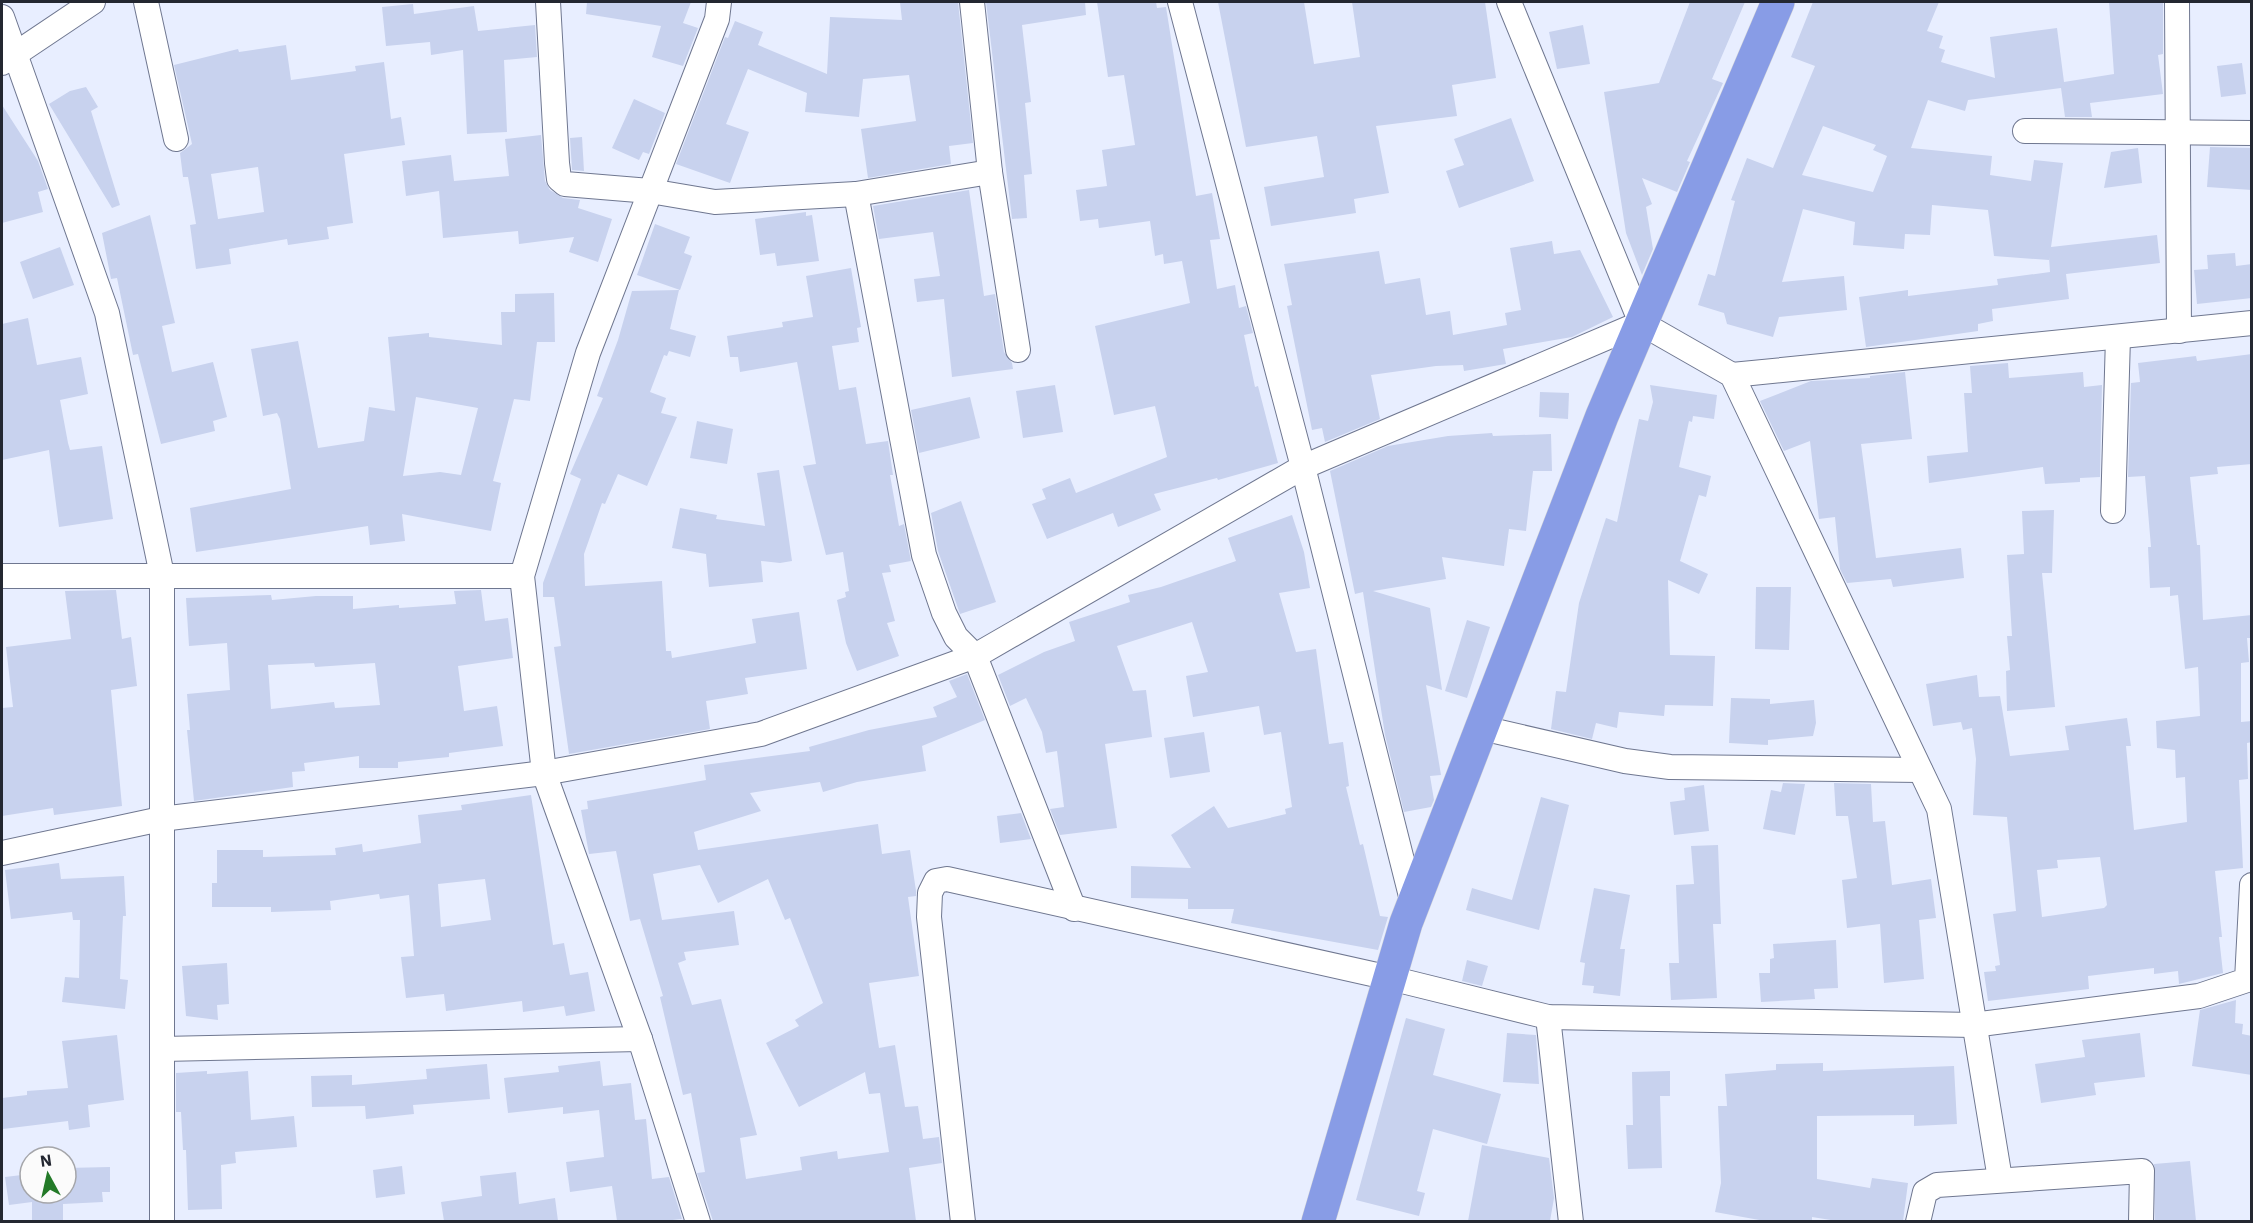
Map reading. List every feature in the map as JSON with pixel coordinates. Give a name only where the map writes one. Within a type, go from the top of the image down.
[{"type":"highway","points":[[1318,1221],[1413,904],[1602,416],[1778,2]]},
{"type":"street","points":[[7,59],[93,2]]},
{"type":"street","points":[[146,2],[176,139]]},
{"type":"street","points":[[548,2],[559,179],[565,184],[650,191],[715,202],[856,194],[990,172]]},
{"type":"street","points":[[698,1221],[640,1039],[544,773],[522,576],[588,354],[717,19],[719,2]]},
{"type":"street","points":[[972,2],[990,172],[1018,350]]},
{"type":"street","points":[[1180,2],[1303,467],[1413,904]]},
{"type":"street","points":[[1509,2],[1641,323],[1732,375],[1939,809],[2000,1179]]},
{"type":"street","points":[[2177,2],[2180,132],[2179,331]]},
{"type":"street","points":[[2,18],[7,59],[106,313],[162,575],[162,1221]]},
{"type":"street","points":[[2025,131],[2252,133]]},
{"type":"street","points":[[856,194],[924,555],[944,613],[956,637],[975,656],[1074,909]]},
{"type":"street","points":[[2,853],[161,819],[544,773],[761,734],[975,656],[1303,467],[1641,323]]},
{"type":"street","points":[[1732,375],[2252,323]]},
{"type":"street","points":[[2114,511],[2118,337]]},
{"type":"street","points":[[2,576],[522,576]]},
{"type":"street","points":[[1482,728],[1625,761],[1670,767],[1920,770]]},
{"type":"street","points":[[963,1221],[929,917],[930,893],[936,881],[947,879],[1390,978],[1548,1017],[1973,1025],[2199,996],[2249,985],[2251,899]]},
{"type":"street","points":[[1548,1017],[1571,1221]]},
{"type":"street","points":[[162,1049],[640,1039]]},
{"type":"street","points":[[1918,1221],[1925,1191],[1937,1185],[2142,1171],[2141,1221]]},
{"type":"building","points":[[587,2],[691,2],[683,23],[698,28],[683,66],[652,57],[661,26],[586,14]]},
{"type":"building","points":[[900,2],[958,2],[973,143],[949,146],[951,164],[868,178],[861,129],[916,121],[909,75],[863,79],[859,117],[805,112],[807,93],[748,69],[726,124],[749,132],[730,183],[676,164],[725,37],[728,38],[735,21],[763,32],[758,45],[827,74],[830,17],[902,20]]},
{"type":"building","points":[[986,2],[1085,2],[1086,15],[1022,25],[1031,102],[1025,103],[1032,174],[1024,175],[1027,218],[1012,219]]},
{"type":"building","points":[[1097,2],[1156,2],[1157,8],[1166,7],[1196,196],[1212,193],[1220,239],[1210,240],[1217,289],[1235,285],[1239,308],[1246,306],[1253,333],[1244,335],[1255,387],[1258,386],[1278,463],[1218,480],[1217,478],[1154,494],[1161,510],[1118,527],[1113,513],[1047,539],[1032,504],[1046,499],[1042,489],[1070,478],[1076,493],[1167,457],[1155,406],[1114,415],[1095,326],[1190,303],[1182,261],[1164,264],[1163,254],[1155,256],[1150,221],[1099,228],[1098,219],[1080,221],[1076,190],[1107,186],[1102,150],[1135,145],[1124,75],[1108,77]]},
{"type":"building","points":[[1218,2],[1304,2],[1314,64],[1360,57],[1352,2],[1485,2],[1496,78],[1452,85],[1457,116],[1376,126],[1389,193],[1354,199],[1356,213],[1271,226],[1264,187],[1324,177],[1317,136],[1246,147]]},
{"type":"building","points":[[1690,2],[1745,2],[1712,79],[1723,83],[1687,161],[1690,162],[1677,192],[1642,178],[1652,204],[1646,207],[1653,249],[1642,275],[1626,233],[1604,92],[1659,83]]},
{"type":"building","points":[[1813,2],[1939,2],[1927,31],[1943,36],[1939,48],[1945,50],[1941,62],[1995,78],[1990,37],[2057,28],[2064,82],[2114,74],[2109,2],[2163,2],[2163,54],[2158,55],[2163,94],[2090,103],[2092,117],[2065,117],[2061,88],[1968,100],[1965,111],[1928,100],[1911,148],[1992,156],[1990,175],[2031,181],[2034,160],[2063,163],[2051,247],[2157,235],[2160,263],[2066,274],[2069,299],[1992,309],[1993,321],[1978,324],[1978,331],[1866,347],[1859,297],[1908,290],[1908,296],[1998,285],[1997,279],[2050,272],[2049,257],[2049,260],[1994,256],[1988,210],[1932,205],[1930,235],[1905,234],[1904,249],[1853,245],[1855,222],[1803,209],[1782,282],[1844,276],[1847,310],[1779,317],[1773,337],[1727,324],[1724,313],[1698,305],[1708,274],[1715,276],[1735,201],[1731,200],[1747,158],[1773,168],[1815,66],[1791,57]],"holes":[[[1823,126],[1876,145],[1873,150],[1887,156],[1873,192],[1802,175]]]},
{"type":"building","points":[[413,4],[414,14],[474,6],[478,31],[535,25],[537,57],[504,60],[507,132],[467,134],[463,50],[431,55],[430,42],[386,46],[382,7]]},
{"type":"building","points":[[1583,25],[1590,64],[1557,69],[1549,32]]},
{"type":"building","points":[[286,45],[291,80],[356,71],[355,66],[384,62],[391,119],[401,117],[405,145],[344,154],[353,223],[327,227],[329,239],[288,245],[287,239],[229,249],[231,264],[196,269],[190,225],[196,224],[188,177],[183,177],[180,153],[192,144],[174,65],[238,49],[239,52]],"holes":[[[258,167],[264,212],[218,219],[211,174]]]},
{"type":"building","points":[[2242,63],[2246,94],[2221,97],[2217,66]]},
{"type":"building","points":[[86,87],[98,107],[91,111],[120,205],[112,208],[49,104],[70,91]]},
{"type":"building","points":[[634,99],[665,113],[649,154],[643,152],[639,160],[612,148]]},
{"type":"building","points":[[2,105],[38,161],[48,189],[38,192],[43,212],[2,223]]},
{"type":"building","points":[[1511,118],[1534,181],[1459,208],[1446,171],[1464,165],[1454,139]]},
{"type":"building","points":[[541,135],[545,181],[550,190],[563,198],[580,200],[578,208],[612,219],[598,262],[569,252],[574,237],[519,244],[518,231],[443,238],[439,191],[406,196],[402,161],[451,155],[454,181],[509,176],[505,139]]},
{"type":"building","points":[[582,137],[584,171],[572,170],[570,138]]},
{"type":"building","points":[[2210,147],[2252,148],[2252,190],[2207,187]]},
{"type":"building","points":[[2138,148],[2142,183],[2104,188],[2111,152]]},
{"type":"building","points":[[969,190],[984,296],[995,294],[1004,352],[1012,363],[1013,369],[952,377],[944,299],[917,302],[914,279],[940,276],[933,232],[879,239],[873,206]]},
{"type":"building","points":[[806,212],[806,216],[812,215],[819,261],[777,266],[775,253],[760,255],[755,219]]},
{"type":"building","points":[[150,215],[175,323],[162,326],[172,372],[213,362],[227,417],[213,421],[215,431],[161,444],[138,354],[133,355],[117,278],[111,279],[102,233]]},
{"type":"building","points":[[655,224],[690,237],[684,253],[692,256],[680,290],[637,275]]},
{"type":"building","points":[[1552,241],[1554,254],[1580,250],[1613,317],[1572,337],[1503,349],[1506,364],[1464,371],[1463,365],[1436,366],[1371,375],[1380,419],[1325,442],[1322,428],[1312,430],[1287,306],[1292,305],[1284,264],[1379,251],[1385,284],[1420,278],[1426,315],[1450,311],[1453,335],[1507,325],[1505,313],[1521,310],[1510,248]]},
{"type":"building","points":[[60,247],[74,285],[33,299],[20,262]]},
{"type":"building","points":[[2235,253],[2236,266],[2252,264],[2252,298],[2197,304],[2194,270],[2208,269],[2207,255]]},
{"type":"building","points":[[851,268],[861,327],[857,328],[859,342],[832,346],[839,390],[856,387],[866,444],[888,441],[893,475],[890,475],[899,526],[904,524],[911,561],[889,565],[891,572],[882,573],[895,621],[887,623],[899,656],[857,671],[846,643],[837,600],[846,597],[845,592],[849,591],[843,552],[826,555],[803,466],[816,464],[797,362],[740,372],[738,357],[730,357],[727,336],[783,327],[782,322],[813,317],[806,276]]},
{"type":"building","points":[[679,290],[670,329],[696,336],[690,357],[669,351],[667,356],[664,355],[650,392],[666,398],[661,413],[677,417],[647,486],[618,474],[605,504],[602,503],[584,554],[585,586],[662,581],[666,651],[671,651],[672,658],[756,643],[752,619],[799,612],[807,669],[745,678],[748,694],[706,701],[710,729],[569,754],[554,647],[561,646],[554,597],[543,597],[543,583],[581,479],[570,474],[603,398],[597,396],[618,340],[632,291]]},
{"type":"building","points":[[554,293],[555,342],[537,342],[530,401],[514,399],[493,481],[501,483],[491,531],[402,514],[405,541],[370,545],[368,526],[196,552],[190,508],[291,489],[280,419],[277,413],[263,416],[251,349],[298,341],[318,448],[364,441],[369,407],[395,411],[388,337],[429,333],[429,337],[502,345],[501,312],[515,312],[515,294]],"holes":[[[416,397],[478,408],[461,475],[440,472],[403,476]]]},
{"type":"building","points":[[28,318],[37,365],[81,357],[88,394],[60,400],[68,443],[70,450],[102,446],[113,519],[59,527],[49,450],[2,460],[2,324]]},
{"type":"building","points":[[2252,354],[2252,464],[2217,467],[2218,474],[2190,477],[2197,545],[2200,545],[2203,620],[2252,615],[2252,638],[2247,638],[2249,662],[2241,663],[2241,722],[2252,721],[2252,742],[2247,743],[2248,779],[2239,780],[2243,868],[2215,871],[2222,937],[2219,937],[2223,973],[2179,984],[2178,971],[2154,974],[2154,968],[2088,976],[2089,989],[1988,1001],[1984,972],[1996,971],[1995,966],[2000,965],[1993,914],[2016,911],[2007,817],[1973,815],[1976,759],[1972,728],[1963,730],[1961,722],[1933,726],[1926,684],[1977,675],[1979,697],[2000,696],[2010,756],[2069,750],[2065,726],[2127,718],[2131,746],[2126,746],[2134,830],[2187,822],[2185,777],[2176,778],[2175,750],[2157,748],[2156,721],[2200,716],[2198,667],[2185,669],[2178,595],[2170,596],[2170,587],[2150,588],[2148,547],[2151,547],[2145,476],[2128,477],[2131,383],[2140,382],[2138,363],[2196,356],[2197,361]],"holes":[[[2100,857],[2107,905],[2104,908],[2042,917],[2037,870],[2058,868],[2057,860]]]},
{"type":"building","points":[[2008,363],[2009,378],[2083,372],[2084,387],[2102,385],[2100,477],[2080,478],[2080,482],[2045,484],[2043,467],[1929,483],[1927,456],[1968,452],[1964,393],[1972,393],[1970,366]]},
{"type":"building","points":[[1905,372],[1912,439],[1861,444],[1876,558],[1961,548],[1964,578],[1893,587],[1891,579],[1847,583],[1840,569],[1835,517],[1819,519],[1810,441],[1784,451],[1760,401],[1811,381],[1870,378],[1870,376]]},
{"type":"building","points":[[1055,385],[1063,432],[1023,438],[1016,391]]},
{"type":"building","points":[[1650,385],[1717,395],[1714,419],[1693,416],[1692,422],[1689,421],[1679,467],[1711,476],[1706,497],[1699,495],[1680,561],[1708,574],[1699,594],[1668,580],[1670,655],[1715,656],[1713,706],[1665,705],[1664,716],[1619,712],[1617,728],[1596,723],[1592,739],[1551,729],[1556,691],[1566,692],[1579,603],[1606,518],[1617,522],[1639,419],[1648,421],[1653,402]]},
{"type":"building","points":[[1540,392],[1569,393],[1568,419],[1539,417]]},
{"type":"building","points":[[970,397],[980,438],[919,453],[911,410]]},
{"type":"building","points":[[697,421],[733,429],[727,464],[690,458]]},
{"type":"building","points":[[1492,433],[1493,436],[1551,434],[1552,471],[1533,471],[1526,531],[1509,529],[1504,566],[1442,557],[1446,579],[1373,591],[1430,608],[1442,690],[1426,685],[1441,775],[1430,776],[1434,800],[1431,807],[1404,812],[1385,735],[1363,592],[1355,594],[1330,471],[1388,446],[1448,436]]},
{"type":"building","points":[[779,470],[792,561],[780,563],[761,561],[763,582],[709,587],[706,554],[672,548],[680,508],[717,515],[716,519],[765,526],[757,473]]},
{"type":"building","points":[[961,501],[996,602],[960,614],[938,551],[931,513]]},
{"type":"building","points":[[2054,510],[2052,573],[2042,573],[2055,707],[2007,711],[2006,671],[2010,670],[2007,636],[2012,636],[2007,555],[2024,554],[2022,511]]},
{"type":"building","points":[[1292,515],[1304,552],[1310,588],[1279,593],[1296,652],[1316,649],[1329,744],[1343,742],[1349,786],[1346,787],[1360,845],[1363,844],[1380,916],[1388,917],[1378,950],[1231,923],[1234,909],[1188,909],[1188,899],[1131,898],[1131,866],[1191,868],[1171,835],[1214,806],[1228,828],[1286,814],[1285,809],[1292,807],[1281,732],[1264,735],[1259,706],[1193,717],[1186,676],[1208,672],[1192,622],[1117,646],[1133,691],[1146,690],[1152,737],[1105,744],[1117,828],[1060,835],[1050,809],[1064,807],[1057,751],[1046,753],[1042,732],[1026,698],[1010,706],[998,675],[1044,652],[1075,641],[1069,622],[1130,602],[1128,595],[1161,587],[1236,561],[1228,538]]},
{"type":"building","points":[[1756,587],[1791,587],[1789,650],[1755,649]]},
{"type":"building","points":[[116,590],[122,639],[131,637],[137,686],[111,690],[122,806],[54,815],[53,808],[2,816],[2,708],[13,707],[6,647],[71,639],[65,591]]},
{"type":"building","points":[[481,590],[485,621],[508,618],[513,658],[458,666],[464,711],[497,706],[503,746],[449,753],[449,757],[398,762],[398,768],[359,768],[359,756],[304,763],[305,771],[292,772],[293,787],[194,801],[187,730],[190,730],[187,694],[230,690],[227,643],[189,646],[186,598],[271,595],[272,600],[316,596],[353,596],[353,609],[399,605],[399,608],[456,604],[454,591]],"holes":[[[314,663],[315,667],[375,663],[380,705],[335,708],[334,702],[271,709],[268,665]]]},
{"type":"building","points":[[1467,620],[1490,627],[1467,698],[1445,691]]},
{"type":"building","points":[[967,674],[985,720],[922,746],[926,771],[857,782],[823,792],[820,782],[750,793],[761,811],[694,832],[698,850],[878,824],[882,854],[910,850],[916,896],[908,897],[919,976],[869,983],[879,1048],[895,1045],[905,1107],[918,1106],[923,1139],[939,1137],[942,1163],[909,1168],[916,1221],[713,1221],[697,1173],[705,1172],[691,1093],[683,1095],[660,997],[663,996],[640,919],[630,921],[616,851],[589,854],[581,810],[588,809],[587,801],[706,780],[704,765],[810,751],[809,747],[869,730],[937,717],[933,707],[957,697],[949,681]],"holes":[[[700,865],[718,903],[768,879],[785,920],[790,918],[823,1003],[795,1020],[799,1026],[766,1043],[799,1107],[865,1072],[869,1094],[880,1093],[889,1152],[838,1159],[837,1151],[800,1157],[802,1170],[746,1179],[740,1138],[757,1135],[721,999],[692,1005],[678,963],[686,960],[684,952],[739,945],[734,911],[662,920],[653,874]]]},
{"type":"building","points":[[1731,698],[1770,699],[1770,704],[1814,700],[1816,723],[1813,736],[1768,740],[1768,745],[1729,743]]},
{"type":"building","points":[[1204,732],[1210,772],[1170,778],[1164,738]]},
{"type":"building","points":[[1783,783],[1805,784],[1795,835],[1763,829],[1771,790],[1781,792]]},
{"type":"building","points":[[1834,783],[1871,784],[1873,822],[1885,821],[1892,885],[1931,879],[1936,918],[1919,920],[1924,979],[1884,983],[1880,924],[1847,928],[1842,880],[1857,878],[1848,816],[1836,816]]},
{"type":"building","points":[[1704,785],[1709,831],[1674,835],[1670,802],[1685,800],[1684,788]]},
{"type":"building","points":[[531,795],[553,945],[564,943],[570,975],[588,972],[595,1011],[566,1016],[564,1006],[523,1012],[522,1001],[446,1011],[444,994],[406,998],[401,957],[414,956],[409,895],[380,899],[379,894],[330,901],[331,910],[271,912],[271,907],[212,907],[212,883],[217,883],[217,850],[263,850],[263,857],[336,855],[335,848],[362,844],[363,852],[421,843],[418,815],[462,810],[461,805]],"holes":[[[485,879],[491,920],[441,927],[438,884]]]},
{"type":"building","points":[[1541,797],[1569,805],[1539,930],[1466,910],[1472,888],[1512,900]]},
{"type":"building","points":[[1021,813],[1031,839],[1000,843],[997,816]]},
{"type":"building","points":[[1718,845],[1721,924],[1713,924],[1717,998],[1671,1000],[1669,963],[1679,963],[1676,885],[1694,884],[1691,846]]},
{"type":"building","points":[[59,863],[61,879],[124,876],[126,916],[123,916],[120,979],[128,980],[125,1009],[62,1002],[65,977],[79,978],[80,920],[73,920],[72,912],[11,919],[5,870]]},
{"type":"building","points":[[1594,888],[1630,895],[1620,949],[1625,949],[1620,996],[1593,993],[1594,986],[1582,985],[1585,963],[1580,962]]},
{"type":"building","points":[[1836,940],[1838,988],[1814,989],[1815,999],[1761,1002],[1759,973],[1770,973],[1770,959],[1774,958],[1773,944]]},
{"type":"building","points":[[1467,960],[1488,966],[1482,986],[1462,981]]},
{"type":"building","points":[[227,963],[229,1004],[217,1005],[218,1020],[186,1016],[182,966]]},
{"type":"building","points":[[2236,1000],[2235,1023],[2243,1024],[2242,1034],[2252,1036],[2252,1075],[2192,1066],[2200,1010]]},
{"type":"building","points":[[1406,1018],[1445,1029],[1433,1075],[1501,1094],[1487,1144],[1433,1129],[1417,1191],[1425,1193],[1419,1216],[1356,1200]]},
{"type":"building","points":[[1507,1033],[1536,1035],[1539,1084],[1503,1082]]},
{"type":"building","points":[[2140,1033],[2145,1077],[2094,1083],[2096,1095],[2041,1103],[2035,1064],[2085,1057],[2082,1040]]},
{"type":"building","points":[[117,1035],[124,1100],[88,1105],[90,1127],[69,1130],[68,1121],[3,1129],[2,1098],[27,1095],[27,1091],[68,1088],[62,1041]]},
{"type":"building","points":[[600,1061],[603,1086],[631,1083],[635,1120],[646,1119],[652,1179],[669,1177],[682,1219],[617,1221],[612,1186],[570,1192],[566,1162],[604,1157],[599,1110],[563,1114],[563,1107],[508,1113],[504,1078],[559,1072],[558,1066]]},
{"type":"building","points":[[1823,1063],[1823,1071],[1954,1066],[1957,1124],[1914,1126],[1914,1115],[1817,1116],[1817,1179],[1870,1188],[1872,1178],[1908,1183],[1903,1221],[1837,1221],[1812,1217],[1812,1221],[1765,1221],[1715,1212],[1721,1183],[1718,1106],[1727,1106],[1725,1074],[1776,1070],[1776,1064]]},
{"type":"building","points":[[487,1064],[490,1099],[413,1105],[414,1114],[366,1119],[365,1106],[312,1107],[311,1076],[352,1075],[352,1085],[427,1079],[426,1069]]},
{"type":"building","points":[[207,1071],[207,1074],[248,1071],[251,1120],[294,1116],[297,1147],[235,1152],[236,1163],[221,1165],[222,1209],[188,1210],[186,1150],[183,1150],[181,1112],[176,1112],[176,1073]]},
{"type":"building","points":[[1670,1071],[1670,1096],[1660,1096],[1662,1168],[1628,1169],[1626,1125],[1633,1125],[1632,1072]]},
{"type":"building","points":[[1482,1145],[1549,1158],[1554,1198],[1550,1221],[1468,1221]]},
{"type":"building","points":[[2190,1161],[2196,1221],[2155,1221],[2154,1164]]},
{"type":"building","points":[[402,1166],[405,1194],[376,1198],[373,1170]]},
{"type":"building","points":[[110,1167],[110,1192],[102,1192],[103,1202],[78,1203],[78,1168]]},
{"type":"building","points":[[516,1172],[519,1204],[555,1198],[558,1221],[444,1221],[441,1202],[482,1196],[480,1176]]},
{"type":"building","points":[[18,1175],[18,1204],[9,1205],[5,1177]]},
{"type":"building","points":[[32,1205],[63,1205],[63,1221],[32,1221]]}]
